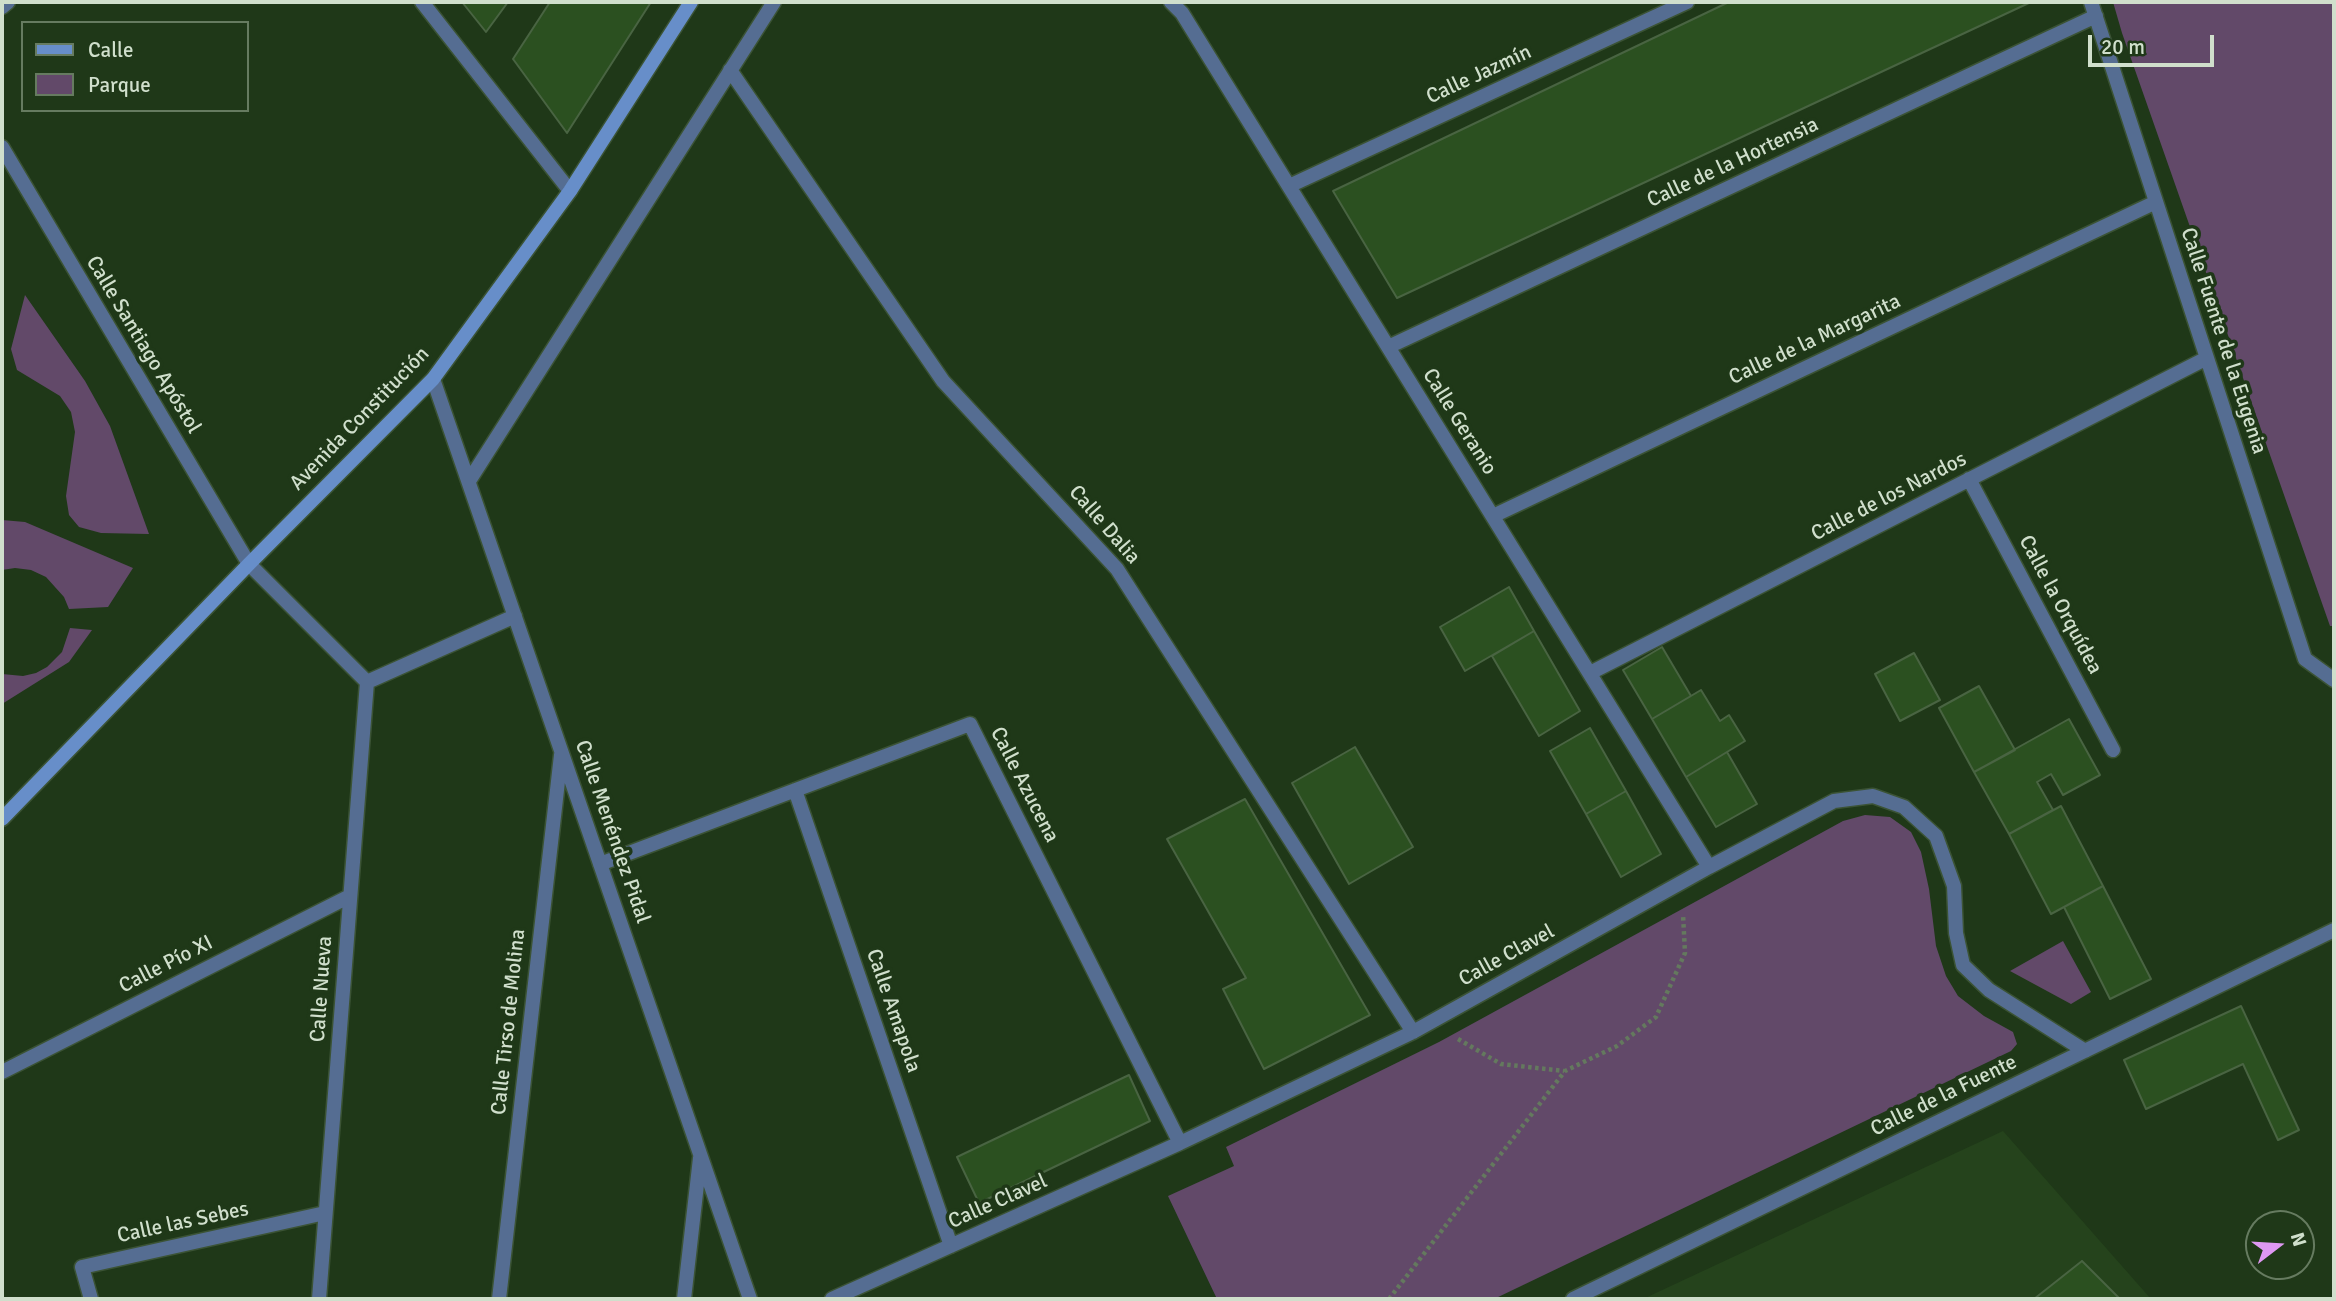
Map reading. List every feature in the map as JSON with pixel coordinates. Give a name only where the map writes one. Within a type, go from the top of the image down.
[{"type":"street","points":[[2,7],[8,2]]},
{"type":"street","points":[[422,2],[570,191]]},
{"type":"street","name":"Avenida Constitución","points":[[2,819],[433,379],[570,191],[691,2]]},
{"type":"street","points":[[469,481],[774,2]]},
{"type":"street","name":"Calle Geranio","points":[[1171,2],[1182,13],[1709,867]]},
{"type":"street","name":"Calle Jazmín","points":[[1289,186],[1687,2]]},
{"type":"street","name":"Calle Fuente de la Eugenia","points":[[2093,9],[2305,659],[2334,680]]},
{"type":"street","name":"Calle de la Hortensia","points":[[1388,347],[2093,9]]},
{"type":"street","name":"Calle Dalia","points":[[730,70],[943,381],[1117,569],[1413,1032]]},
{"type":"street","name":"Calle Santiago Apóstol","points":[[2,147],[249,564]]},
{"type":"street","name":"Calle de la Margarita","points":[[1493,516],[2156,202]]},
{"type":"street","name":"Calle de los Nardos","points":[[1590,673],[2207,358]]},
{"type":"street","name":"Calle Menéndez Pidal","points":[[433,379],[750,1299]]},
{"type":"street","name":"Calle la Orquídea","points":[[1969,479],[2113,750]]},
{"type":"street","points":[[249,564],[367,682],[515,616]]},
{"type":"street","name":"Calle Nueva","points":[[319,1299],[367,682]]},
{"type":"street","name":"Calle Azucena","points":[[600,864],[970,724],[1180,1143]]},
{"type":"street","name":"Calle Tirso de Molina","points":[[499,1299],[561,750]]},
{"type":"street","name":"Calle Amapola","points":[[795,790],[951,1246]]},
{"type":"street","name":"Calle Clavel","points":[[832,1299],[1180,1143],[1413,1032],[1709,867],[1834,801],[1873,796],[1904,807],[1936,836],[1954,886],[1956,933],[1963,965],[1989,990],[2085,1051]]},
{"type":"street","name":"Calle Pío XI","points":[[2,1072],[350,896]]},
{"type":"street","name":"Calle de la Fuente","points":[[1573,1299],[2334,930]]},
{"type":"street","points":[[684,1299],[700,1154]]},
{"type":"street","name":"Calle las Sebes","points":[[91,1299],[82,1267],[325,1213]]},
{"type":"path","points":[[1390,1299],[1565,1071],[1617,1046],[1656,1017],[1685,953],[1681,883]]},
{"type":"path","points":[[1431,1023],[1501,1064],[1565,1071]]},
{"type":"shaded area","points":[[2003,1131],[2151,1299],[1643,1299]]},
{"type":"green space","points":[[2113,2],[2334,2],[2334,626],[2330,626]]},
{"type":"green space","points":[[25,295],[85,381],[110,426],[149,534],[101,533],[79,527],[69,515],[66,496],[75,432],[71,412],[60,396],[17,370],[11,349]]},
{"type":"green space","points":[[2,520],[25,522],[133,568],[108,607],[69,609],[64,597],[46,577],[31,570],[2,570]]},
{"type":"green space","points":[[70,628],[92,630],[69,662],[2,704],[2,674],[23,676],[47,667],[62,652]]},
{"type":"green space","points":[[1865,815],[1890,817],[1911,832],[1921,852],[1936,946],[1946,976],[1958,996],[1984,1016],[2013,1032],[2017,1044],[2011,1051],[1494,1299],[1217,1299],[1168,1196],[1234,1166],[1226,1147],[1439,1042],[1843,821]]},
{"type":"green space","points":[[2063,941],[2091,992],[2071,1004],[2010,971]]},
{"type":"building","points":[[462,2],[508,2],[486,32]]},
{"type":"building","points":[[550,2],[651,2],[567,133],[513,59]]},
{"type":"building","points":[[1729,2],[2031,2],[1397,298],[1333,191]]},
{"type":"building","points":[[1509,587],[1534,631],[1465,671],[1440,627]]},
{"type":"building","points":[[1534,631],[1580,711],[1539,736],[1492,656]]},
{"type":"building","points":[[1662,647],[1691,696],[1652,719],[1623,670]]},
{"type":"building","points":[[1914,653],[1940,700],[1900,721],[1875,674]]},
{"type":"building","points":[[1979,686],[2015,750],[1974,772],[1939,708]]},
{"type":"building","points":[[1701,690],[1720,721],[1729,715],[1745,741],[1686,777],[1652,719]]},
{"type":"building","points":[[2069,719],[2100,775],[2063,795],[2051,774],[2037,782],[2053,810],[2009,834],[1974,772]]},
{"type":"building","points":[[1590,728],[1626,791],[1586,814],[1550,751]]},
{"type":"building","points":[[1355,747],[1413,847],[1349,884],[1292,783]]},
{"type":"building","points":[[1727,752],[1757,804],[1716,827],[1686,777]]},
{"type":"building","points":[[1626,791],[1661,854],[1621,877],[1586,814]]},
{"type":"building","points":[[1245,799],[1370,1015],[1264,1069],[1223,989],[1246,978],[1167,839]]},
{"type":"building","points":[[2061,806],[2103,886],[2051,914],[2009,834]]},
{"type":"building","points":[[2103,886],[2151,979],[2110,999],[2064,907]]},
{"type":"building","points":[[2241,1006],[2299,1130],[2278,1140],[2243,1064],[2146,1109],[2124,1060]]},
{"type":"building","points":[[1129,1075],[1150,1121],[979,1203],[957,1157]]},
{"type":"building","points":[[2082,1261],[2120,1299],[2034,1299]]}]
